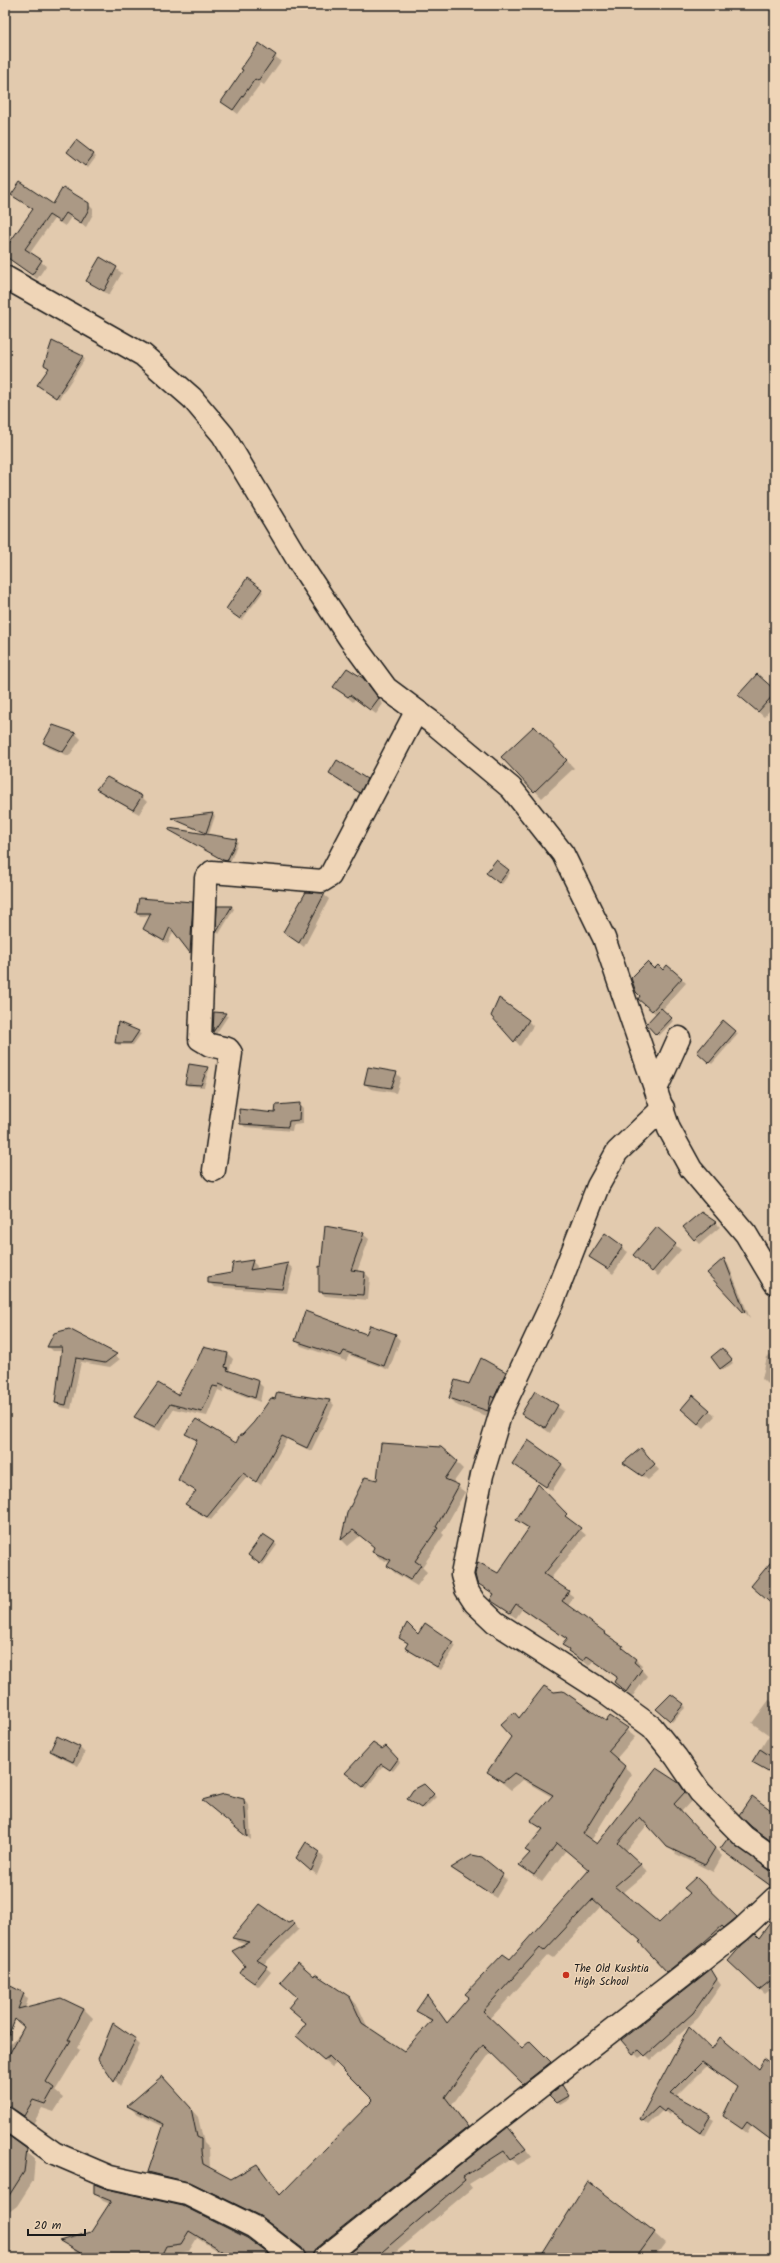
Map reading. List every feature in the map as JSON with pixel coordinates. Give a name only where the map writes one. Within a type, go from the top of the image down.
[{"type":"street","points":[[5,277],[143,355],[192,398],[223,435],[301,565],[350,639],[386,688],[416,712],[437,726],[511,788],[563,854],[604,938],[657,1087],[670,1129],[690,1169],[746,1234],[775,1283]]},
{"type":"street","points":[[214,1170],[230,1053],[228,1049],[210,1045],[200,1039],[206,878],[212,872],[322,881],[330,876],[416,712]]},
{"type":"street","points":[[657,1087],[679,1038]]},
{"type":"street","points":[[663,1108],[617,1152],[598,1186],[553,1301],[501,1412],[482,1475],[462,1575],[466,1589],[475,1603],[495,1622],[604,1692],[652,1727],[676,1757],[700,1792],[744,1837],[775,1859]]},
{"type":"street","points":[[324,2258],[498,2119],[741,1930],[775,1898]]},
{"type":"street","points":[[5,2118],[54,2153],[110,2177],[187,2194],[254,2227],[294,2258]]},
{"type":"building","points":[[259,43],[276,55],[258,81],[255,79],[233,110],[221,102]]},
{"type":"building","points":[[76,140],[94,154],[85,166],[67,152]]},
{"type":"building","points":[[20,182],[53,204],[63,187],[89,203],[89,209],[81,223],[66,213],[60,222],[49,215],[25,249],[42,260],[32,275],[5,256],[5,249],[33,209],[11,195]]},
{"type":"building","points":[[100,257],[117,267],[104,291],[86,281]]},
{"type":"building","points":[[52,341],[83,356],[56,398],[37,385],[49,368],[44,365]]},
{"type":"building","points":[[247,578],[262,589],[240,619],[226,609]]},
{"type":"building","points":[[347,668],[363,678],[379,698],[370,710],[350,695],[348,697],[333,687]]},
{"type":"building","points":[[757,674],[775,690],[775,693],[758,712],[738,695]]},
{"type":"building","points":[[53,725],[76,733],[63,752],[43,743]]},
{"type":"building","points":[[534,726],[567,760],[534,792],[501,757]]},
{"type":"building","points":[[337,760],[367,779],[360,793],[329,773]]},
{"type":"building","points":[[107,777],[142,796],[133,810],[96,789]]},
{"type":"building","points":[[213,813],[206,833],[171,818]]},
{"type":"building","points":[[169,828],[237,839],[227,861],[169,830]]},
{"type":"building","points":[[496,860],[509,870],[499,883],[486,873]]},
{"type":"building","points":[[306,892],[325,893],[299,943],[283,932]]},
{"type":"building","points":[[139,898],[193,902],[190,953],[170,927],[164,941],[143,929],[151,913],[136,913]]},
{"type":"building","points":[[217,906],[232,906],[216,933]]},
{"type":"building","points":[[647,962],[654,969],[658,965],[663,970],[667,965],[682,978],[652,1011],[638,999],[640,996],[636,992],[631,978]]},
{"type":"building","points":[[499,998],[529,1020],[514,1042],[491,1016]]},
{"type":"building","points":[[661,1008],[672,1018],[656,1035],[646,1024]]},
{"type":"building","points":[[214,1012],[226,1013],[213,1032]]},
{"type":"building","points":[[723,1020],[736,1031],[709,1063],[697,1052]]},
{"type":"building","points":[[118,1022],[139,1031],[131,1043],[115,1043]]},
{"type":"building","points":[[189,1064],[208,1067],[201,1085],[185,1084]]},
{"type":"building","points":[[368,1067],[397,1072],[391,1088],[364,1084]]},
{"type":"building","points":[[300,1103],[299,1120],[289,1121],[288,1127],[240,1124],[239,1109],[275,1113],[276,1105]]},
{"type":"building","points":[[701,1212],[716,1222],[694,1240],[683,1227]]},
{"type":"building","points":[[325,1226],[364,1233],[351,1270],[365,1272],[363,1295],[319,1292],[319,1266],[321,1267]]},
{"type":"building","points":[[657,1227],[676,1244],[652,1272],[633,1255]]},
{"type":"building","points":[[605,1233],[623,1246],[608,1269],[589,1257]]},
{"type":"building","points":[[724,1258],[745,1312],[744,1313],[707,1273]]},
{"type":"building","points":[[253,1260],[250,1270],[288,1263],[282,1289],[208,1283],[208,1277],[231,1273],[233,1263]]},
{"type":"building","points":[[305,1311],[366,1334],[370,1325],[396,1334],[384,1366],[344,1351],[341,1356],[295,1341]]},
{"type":"building","points":[[69,1329],[117,1354],[105,1363],[76,1358],[66,1405],[55,1403],[62,1347],[47,1347],[54,1333]]},
{"type":"building","points":[[203,1347],[228,1353],[225,1367],[228,1368],[227,1370],[259,1381],[255,1398],[219,1384],[218,1387],[213,1386],[202,1412],[170,1404],[155,1427],[134,1417],[158,1383],[178,1395]]},
{"type":"building","points":[[722,1348],[732,1360],[720,1369],[711,1357]]},
{"type":"building","points":[[481,1358],[506,1372],[494,1398],[491,1396],[488,1411],[449,1398],[455,1380],[469,1384]]},
{"type":"building","points":[[535,1391],[558,1405],[545,1428],[521,1414]]},
{"type":"building","points":[[277,1392],[330,1400],[307,1448],[282,1436],[256,1482],[243,1473],[207,1517],[185,1504],[196,1491],[178,1480],[197,1440],[185,1434],[196,1419],[236,1443],[240,1435],[242,1435],[254,1422],[271,1398],[275,1399]]},
{"type":"building","points":[[693,1395],[710,1410],[698,1424],[681,1409]]},
{"type":"building","points":[[528,1440],[562,1464],[546,1487],[512,1464]]},
{"type":"building","points":[[381,1443],[441,1447],[457,1461],[445,1479],[459,1485],[436,1527],[438,1528],[415,1561],[421,1565],[410,1580],[387,1566],[391,1560],[372,1552],[374,1547],[353,1530],[341,1540],[347,1513],[365,1477],[377,1480]]},
{"type":"building","points":[[641,1448],[655,1464],[642,1476],[623,1463]]},
{"type":"building","points":[[538,1484],[567,1514],[565,1516],[581,1528],[544,1574],[569,1591],[562,1601],[623,1646],[622,1648],[636,1659],[634,1662],[642,1669],[626,1692],[614,1682],[617,1677],[587,1656],[583,1661],[568,1651],[569,1649],[562,1645],[567,1639],[516,1604],[510,1613],[490,1600],[494,1594],[477,1583],[475,1574],[478,1562],[498,1573],[529,1528],[516,1520]]},
{"type":"building","points":[[263,1534],[275,1542],[260,1564],[248,1555]]},
{"type":"building","points":[[775,1557],[775,1607],[751,1586]]},
{"type":"building","points":[[407,1623],[418,1634],[425,1623],[453,1642],[437,1667],[405,1648],[408,1643],[399,1638]]},
{"type":"building","points":[[544,1686],[554,1692],[563,1691],[606,1721],[610,1716],[628,1728],[608,1751],[625,1766],[583,1834],[597,1844],[656,1768],[679,1783],[685,1792],[674,1804],[715,1848],[705,1865],[667,1847],[640,1817],[618,1843],[641,1864],[615,1886],[659,1923],[690,1893],[684,1888],[696,1877],[737,1917],[724,1928],[722,1926],[667,1972],[639,1942],[641,1941],[593,1899],[544,1951],[540,1948],[483,2011],[522,2048],[530,2041],[551,2062],[523,2084],[483,2045],[445,2097],[468,2127],[316,2248],[312,2258],[306,2258],[302,2248],[260,2216],[192,2183],[148,2172],[164,2124],[127,2106],[162,2076],[191,2108],[197,2137],[201,2139],[203,2164],[231,2179],[257,2164],[280,2195],[373,2100],[329,2056],[324,2060],[296,2036],[306,2023],[288,2008],[297,1997],[280,1982],[298,1962],[314,1976],[315,1974],[350,1997],[362,2023],[404,2051],[432,2020],[416,2011],[427,1995],[447,2023],[469,1997],[465,1994],[503,1954],[510,1959],[589,1870],[557,1843],[534,1875],[519,1865],[530,1853],[525,1850],[543,1829],[530,1821],[553,1795],[514,1773],[503,1782],[487,1772],[511,1737],[500,1725],[514,1712],[519,1718]]},
{"type":"building","points":[[671,1694],[684,1704],[670,1721],[656,1709]]},
{"type":"building","points":[[57,1736],[80,1747],[73,1762],[50,1751]]},
{"type":"building","points":[[373,1743],[382,1749],[386,1746],[398,1759],[390,1770],[381,1764],[363,1787],[345,1773]]},
{"type":"building","points":[[760,1749],[775,1759],[775,1765],[770,1772],[752,1762]]},
{"type":"building","points":[[424,1784],[434,1794],[421,1808],[407,1799],[413,1790]]},
{"type":"building","points":[[224,1794],[244,1799],[247,1837],[202,1800]]},
{"type":"building","points":[[752,1796],[775,1813],[775,1844],[739,1815]]},
{"type":"building","points":[[728,1838],[768,1869],[775,1871],[775,1886],[771,1886],[720,1849]]},
{"type":"building","points":[[306,1842],[320,1852],[311,1871],[296,1858]]},
{"type":"building","points":[[472,1855],[482,1857],[503,1874],[491,1894],[451,1868]]},
{"type":"building","points":[[260,1904],[288,1923],[293,1921],[295,1924],[257,1960],[267,1966],[254,1983],[240,1973],[245,1966],[232,1951],[250,1942],[232,1938]]},
{"type":"building","points":[[775,1916],[775,1977],[759,1990],[728,1961],[742,1945],[755,1934],[759,1938]]},
{"type":"building","points":[[711,1969],[717,1979],[693,2013],[645,2056],[639,2050],[633,2054],[621,2040]]},
{"type":"building","points":[[5,1983],[24,1993],[18,2009],[61,1998],[84,2009],[68,2040],[71,2040],[46,2082],[54,2088],[45,2104],[33,2100],[24,2116],[12,2108],[5,2106],[5,2062],[24,2027],[15,2019],[7,2039],[5,2039]]},
{"type":"building","points":[[113,2023],[136,2039],[114,2082],[98,2059]]},
{"type":"building","points":[[689,2027],[712,2049],[720,2037],[758,2069],[764,2059],[775,2067],[775,2143],[747,2122],[742,2129],[723,2116],[737,2087],[702,2062],[671,2093],[711,2115],[700,2133],[666,2109],[664,2112],[658,2107],[643,2121],[640,2119]]},
{"type":"building","points":[[562,2085],[569,2096],[557,2103],[549,2095]]},
{"type":"building","points":[[508,2127],[526,2149],[510,2159],[504,2151],[463,2177],[465,2180],[375,2258],[344,2258]]},
{"type":"building","points":[[5,2133],[27,2149],[24,2172],[5,2202]]},
{"type":"building","points":[[588,2181],[655,2232],[636,2258],[540,2258]]},
{"type":"building","points":[[94,2184],[107,2189],[183,2206],[247,2238],[274,2258],[233,2258],[189,2231],[181,2244],[166,2246],[160,2258],[82,2258],[82,2254],[60,2241],[91,2232],[111,2201],[94,2194]]},
{"type":"place","name":"The Old Kushtia High School","points":[[566,1975]]}]
